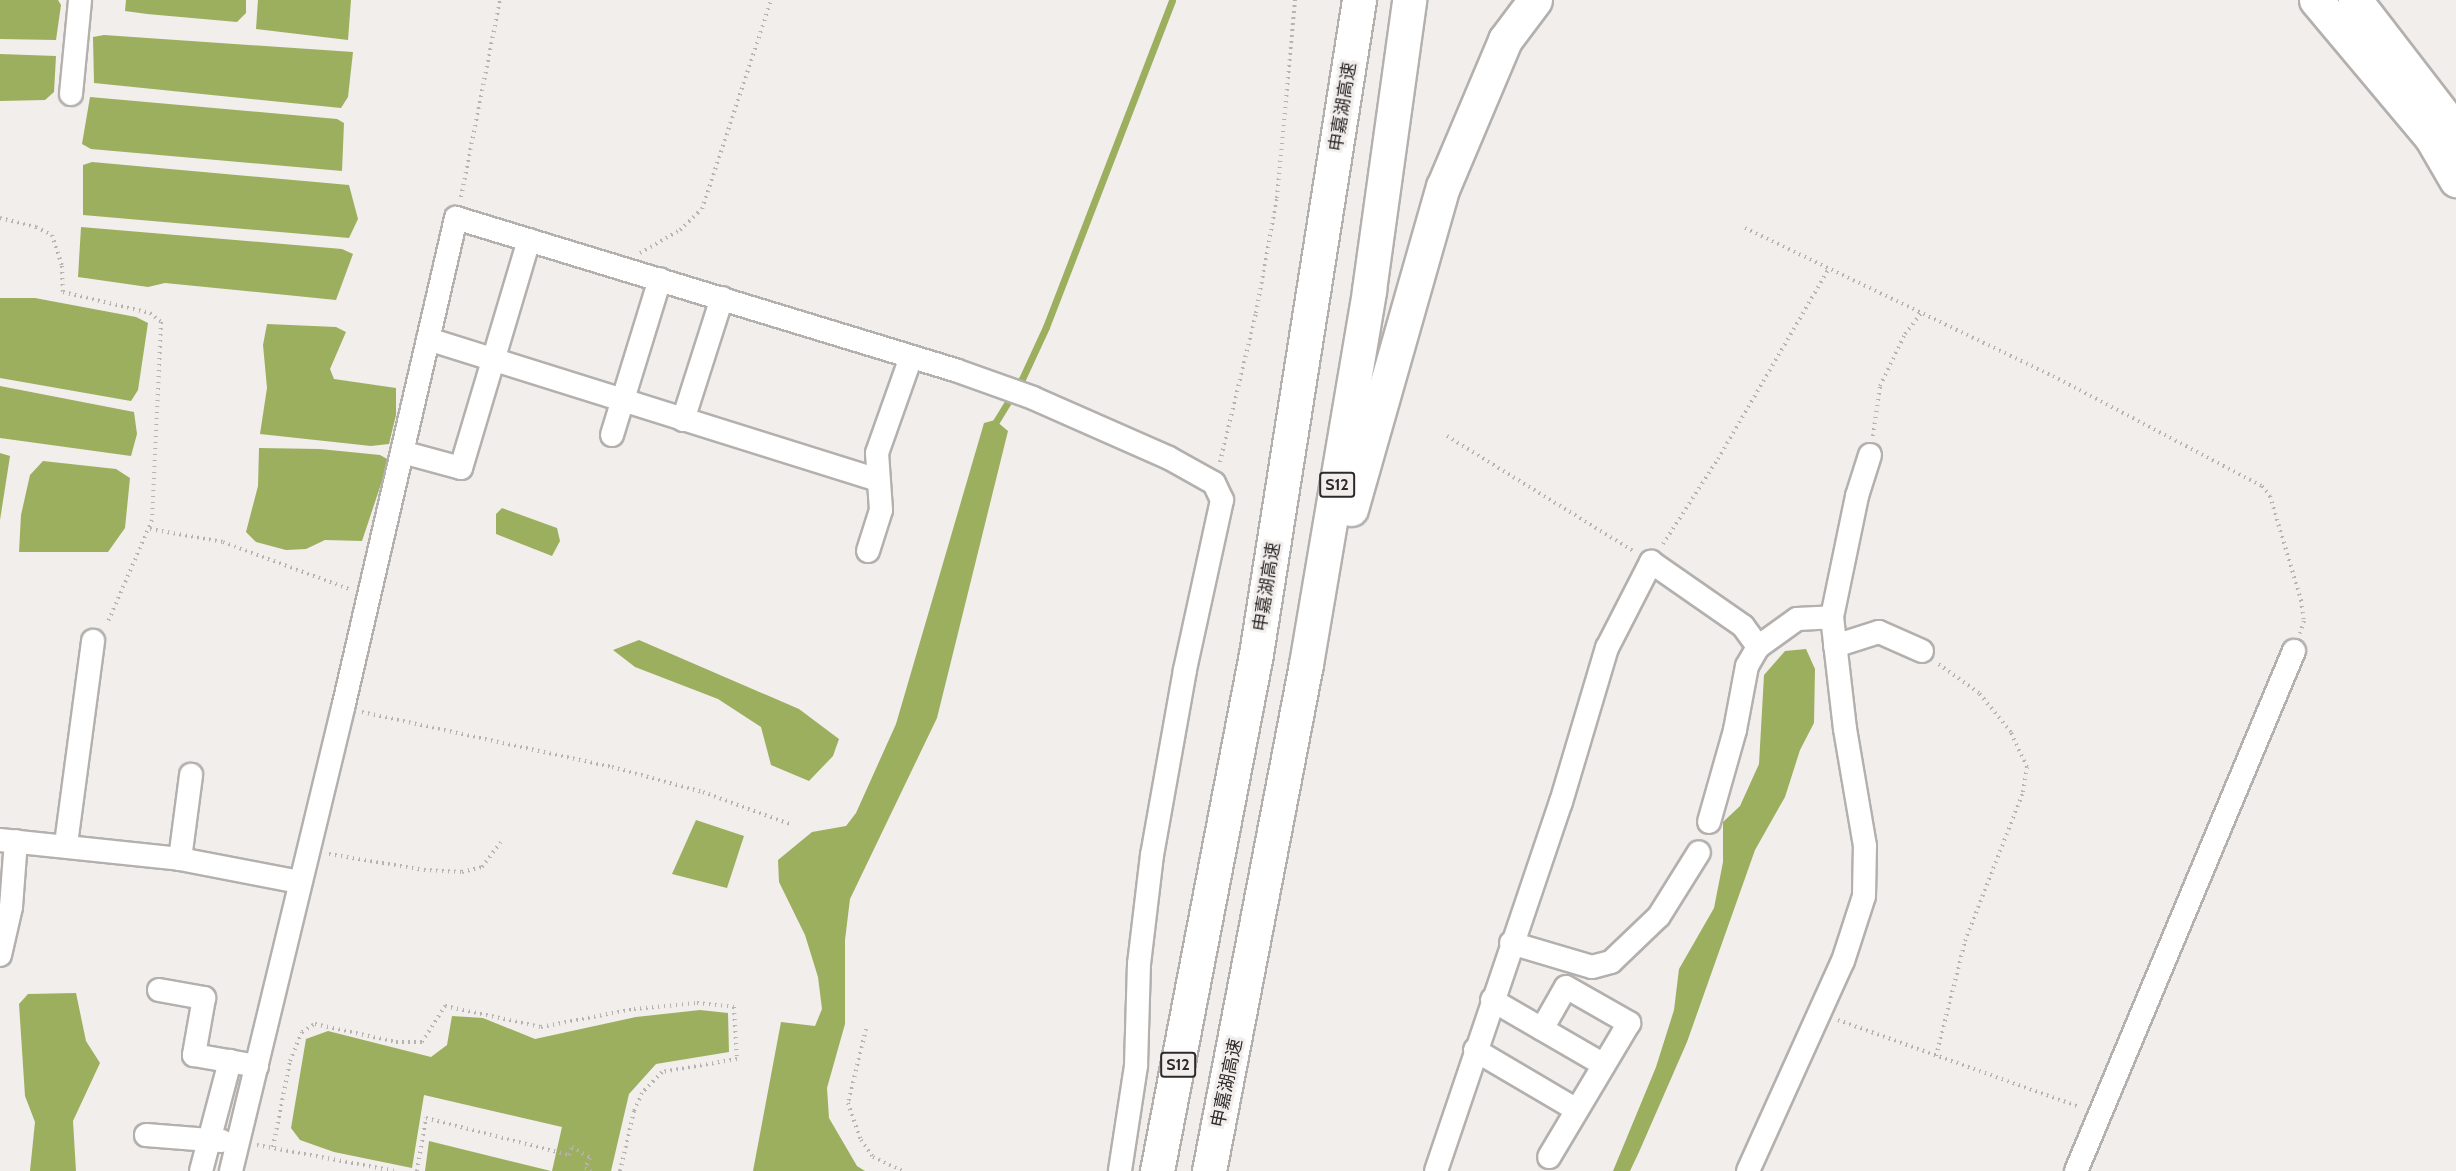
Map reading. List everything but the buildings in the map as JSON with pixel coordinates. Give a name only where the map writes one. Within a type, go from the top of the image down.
[{"type":"highway","points":[[1350,68],[1354,0]]},
{"type":"highway","name":"申嘉湖高速","points":[[1157,1171],[1258,643],[1359,0]]},
{"type":"highway","name":"申嘉湖高速","points":[[1209,1171],[1251,968],[1306,664],[1369,290],[1409,0]]},
{"type":"highway","points":[[1306,664],[1443,187],[1505,40],[1535,0]]},
{"type":"highway","points":[[2316,0],[2416,118],[2456,180]]},
{"type":"highway","points":[[2355,0],[2456,131]]},
{"type":"street","points":[[71,94],[80,0]]},
{"type":"street","points":[[231,1171],[299,882],[344,708],[456,218],[722,298],[1006,388],[1169,458],[1214,483],[1222,501],[1185,670],[1152,855],[1139,964],[1136,1066],[1120,1171]]},
{"type":"street","points":[[402,452],[461,468],[530,240]]},
{"type":"street","points":[[612,435],[660,279]]},
{"type":"street","points":[[683,420],[722,298]]},
{"type":"street","points":[[428,339],[876,479]]},
{"type":"street","points":[[868,550],[881,510],[876,479],[877,453],[911,357]]},
{"type":"street","points":[[1748,1171],[1855,932],[1864,896],[1865,846],[1832,617],[1857,496],[1870,455]]},
{"type":"street","points":[[1436,1171],[1511,943],[1561,802],[1607,648],[1651,562],[1743,626],[1758,647]]},
{"type":"street","points":[[1709,822],[1729,752],[1747,666],[1758,647],[1797,620],[1832,617]]},
{"type":"street","points":[[1835,646],[1880,632],[1922,651]]},
{"type":"street","points":[[66,844],[93,641]]},
{"type":"street","points":[[2076,1171],[2294,651]]},
{"type":"street","points":[[180,859],[191,775]]},
{"type":"street","points":[[0,955],[11,907],[8,840],[66,844],[180,859],[299,882]]},
{"type":"street","points":[[1511,943],[1592,967],[1611,962],[1659,916],[1699,852]]},
{"type":"street","points":[[1542,1029],[1566,987],[1629,1023],[1549,1157]]},
{"type":"street","points":[[159,990],[204,998],[194,1055],[257,1066]]},
{"type":"street","points":[[1492,1000],[1604,1065]]},
{"type":"street","points":[[1475,1050],[1577,1110]]},
{"type":"street","points":[[201,1171],[230,1061]]},
{"type":"street","points":[[146,1135],[239,1142]]},
{"type":"path","points":[[456,218],[500,0]]},
{"type":"path","points":[[634,271],[640,250],[680,230],[702,209],[771,0]]},
{"type":"path","points":[[1214,483],[1256,313],[1277,198],[1295,0]]},
{"type":"path","points":[[0,218],[36,226],[52,235],[62,266],[63,292],[150,313],[161,322],[150,529],[106,626],[93,641]]},
{"type":"path","points":[[1745,228],[1828,270],[1922,312],[2262,486],[2270,496],[2301,600],[2304,621],[2294,651]]},
{"type":"path","points":[[1447,436],[1651,562],[1718,459],[1828,270]]},
{"type":"path","points":[[1870,455],[1880,386],[1905,334],[1922,312]]},
{"type":"path","points":[[150,529],[223,542],[324,576],[369,598]]},
{"type":"path","points":[[1922,651],[1979,693],[2011,732],[2027,767],[2023,792],[1965,941],[1936,1056]]},
{"type":"path","points":[[344,708],[612,767],[703,792],[792,825]]},
{"type":"path","points":[[307,850],[424,870],[462,872],[482,867],[501,842]]},
{"type":"path","points":[[273,1147],[291,1061],[302,1032],[315,1024],[396,1042],[423,1042],[445,1006],[541,1027],[634,1009],[698,1003],[734,1007],[737,1059],[662,1071],[642,1093],[634,1111],[620,1171]]},
{"type":"path","points":[[1820,1014],[2099,1114]]},
{"type":"path","points":[[866,1029],[848,1103],[861,1140],[873,1157],[903,1171]]},
{"type":"path","points":[[417,1171],[426,1118],[569,1155],[572,1147],[590,1158],[585,1168],[591,1171]]},
{"type":"path","points":[[239,1142],[394,1171]]},
{"type":"shaded area","points":[[0,0],[58,0],[61,5],[56,40],[0,39]]},
{"type":"shaded area","points":[[126,0],[246,0],[246,13],[237,22],[147,14],[125,11]]},
{"type":"shaded area","points":[[258,0],[351,0],[348,40],[256,29]]},
{"type":"shaded area","points":[[104,35],[353,52],[348,97],[341,108],[94,83],[93,37]]},
{"type":"shaded area","points":[[0,54],[56,56],[54,92],[45,100],[0,101]]},
{"type":"shaded area","points":[[90,97],[337,119],[344,123],[342,171],[91,149],[82,144]]},
{"type":"shaded area","points":[[92,162],[349,185],[358,219],[349,238],[83,215],[83,165]]},
{"type":"shaded area","points":[[81,227],[342,249],[353,254],[336,300],[165,283],[148,287],[78,277]]},
{"type":"shaded area","points":[[0,298],[35,298],[136,317],[148,323],[138,390],[131,401],[0,378]]},
{"type":"shaded area","points":[[267,324],[336,327],[346,332],[330,369],[334,379],[396,388],[396,415],[389,444],[371,446],[260,434],[267,388],[263,345]]},
{"type":"shaded area","points":[[0,386],[134,412],[137,434],[131,456],[0,438]]},
{"type":"shaded area","points":[[995,420],[1008,431],[937,718],[850,899],[845,940],[845,1024],[827,1088],[829,1118],[857,1166],[865,1171],[753,1171],[781,1022],[815,1026],[822,1009],[818,977],[805,935],[779,882],[778,860],[812,832],[846,826],[856,813],[896,724],[984,423]]},
{"type":"shaded area","points":[[259,448],[320,449],[380,455],[389,460],[362,541],[325,540],[306,549],[286,550],[256,542],[246,532],[258,486]]},
{"type":"shaded area","points":[[0,453],[10,456],[0,520]]},
{"type":"shaded area","points":[[43,461],[116,469],[130,478],[125,528],[108,552],[19,552],[21,515],[30,475]]},
{"type":"shaded area","points":[[502,508],[557,528],[560,541],[552,556],[496,534],[496,514]]},
{"type":"shaded area","points":[[639,640],[799,709],[839,739],[833,756],[809,781],[771,765],[761,727],[718,699],[635,667],[613,650]]},
{"type":"shaded area","points":[[1806,649],[1815,669],[1814,723],[1800,750],[1785,797],[1755,850],[1687,1042],[1639,1152],[1630,1171],[1613,1171],[1656,1067],[1674,1010],[1679,969],[1714,908],[1723,862],[1723,822],[1740,806],[1759,764],[1764,675],[1785,651]]},
{"type":"shaded area","points":[[696,820],[744,836],[727,888],[672,874]]},
{"type":"shaded area","points":[[76,993],[86,1041],[100,1063],[73,1121],[76,1171],[30,1171],[35,1122],[25,1096],[19,1004],[28,994]]},
{"type":"shaded area","points":[[700,1010],[728,1013],[729,1052],[656,1064],[629,1094],[611,1171],[552,1171],[562,1127],[424,1095],[412,1168],[334,1152],[300,1140],[291,1128],[306,1039],[328,1031],[431,1057],[447,1045],[452,1016],[483,1018],[535,1039],[636,1017]]},
{"type":"shaded area","points":[[429,1141],[551,1171],[425,1171]]},
{"type":"waterway","points":[[992,428],[1022,379],[1046,327],[1172,0]]}]
